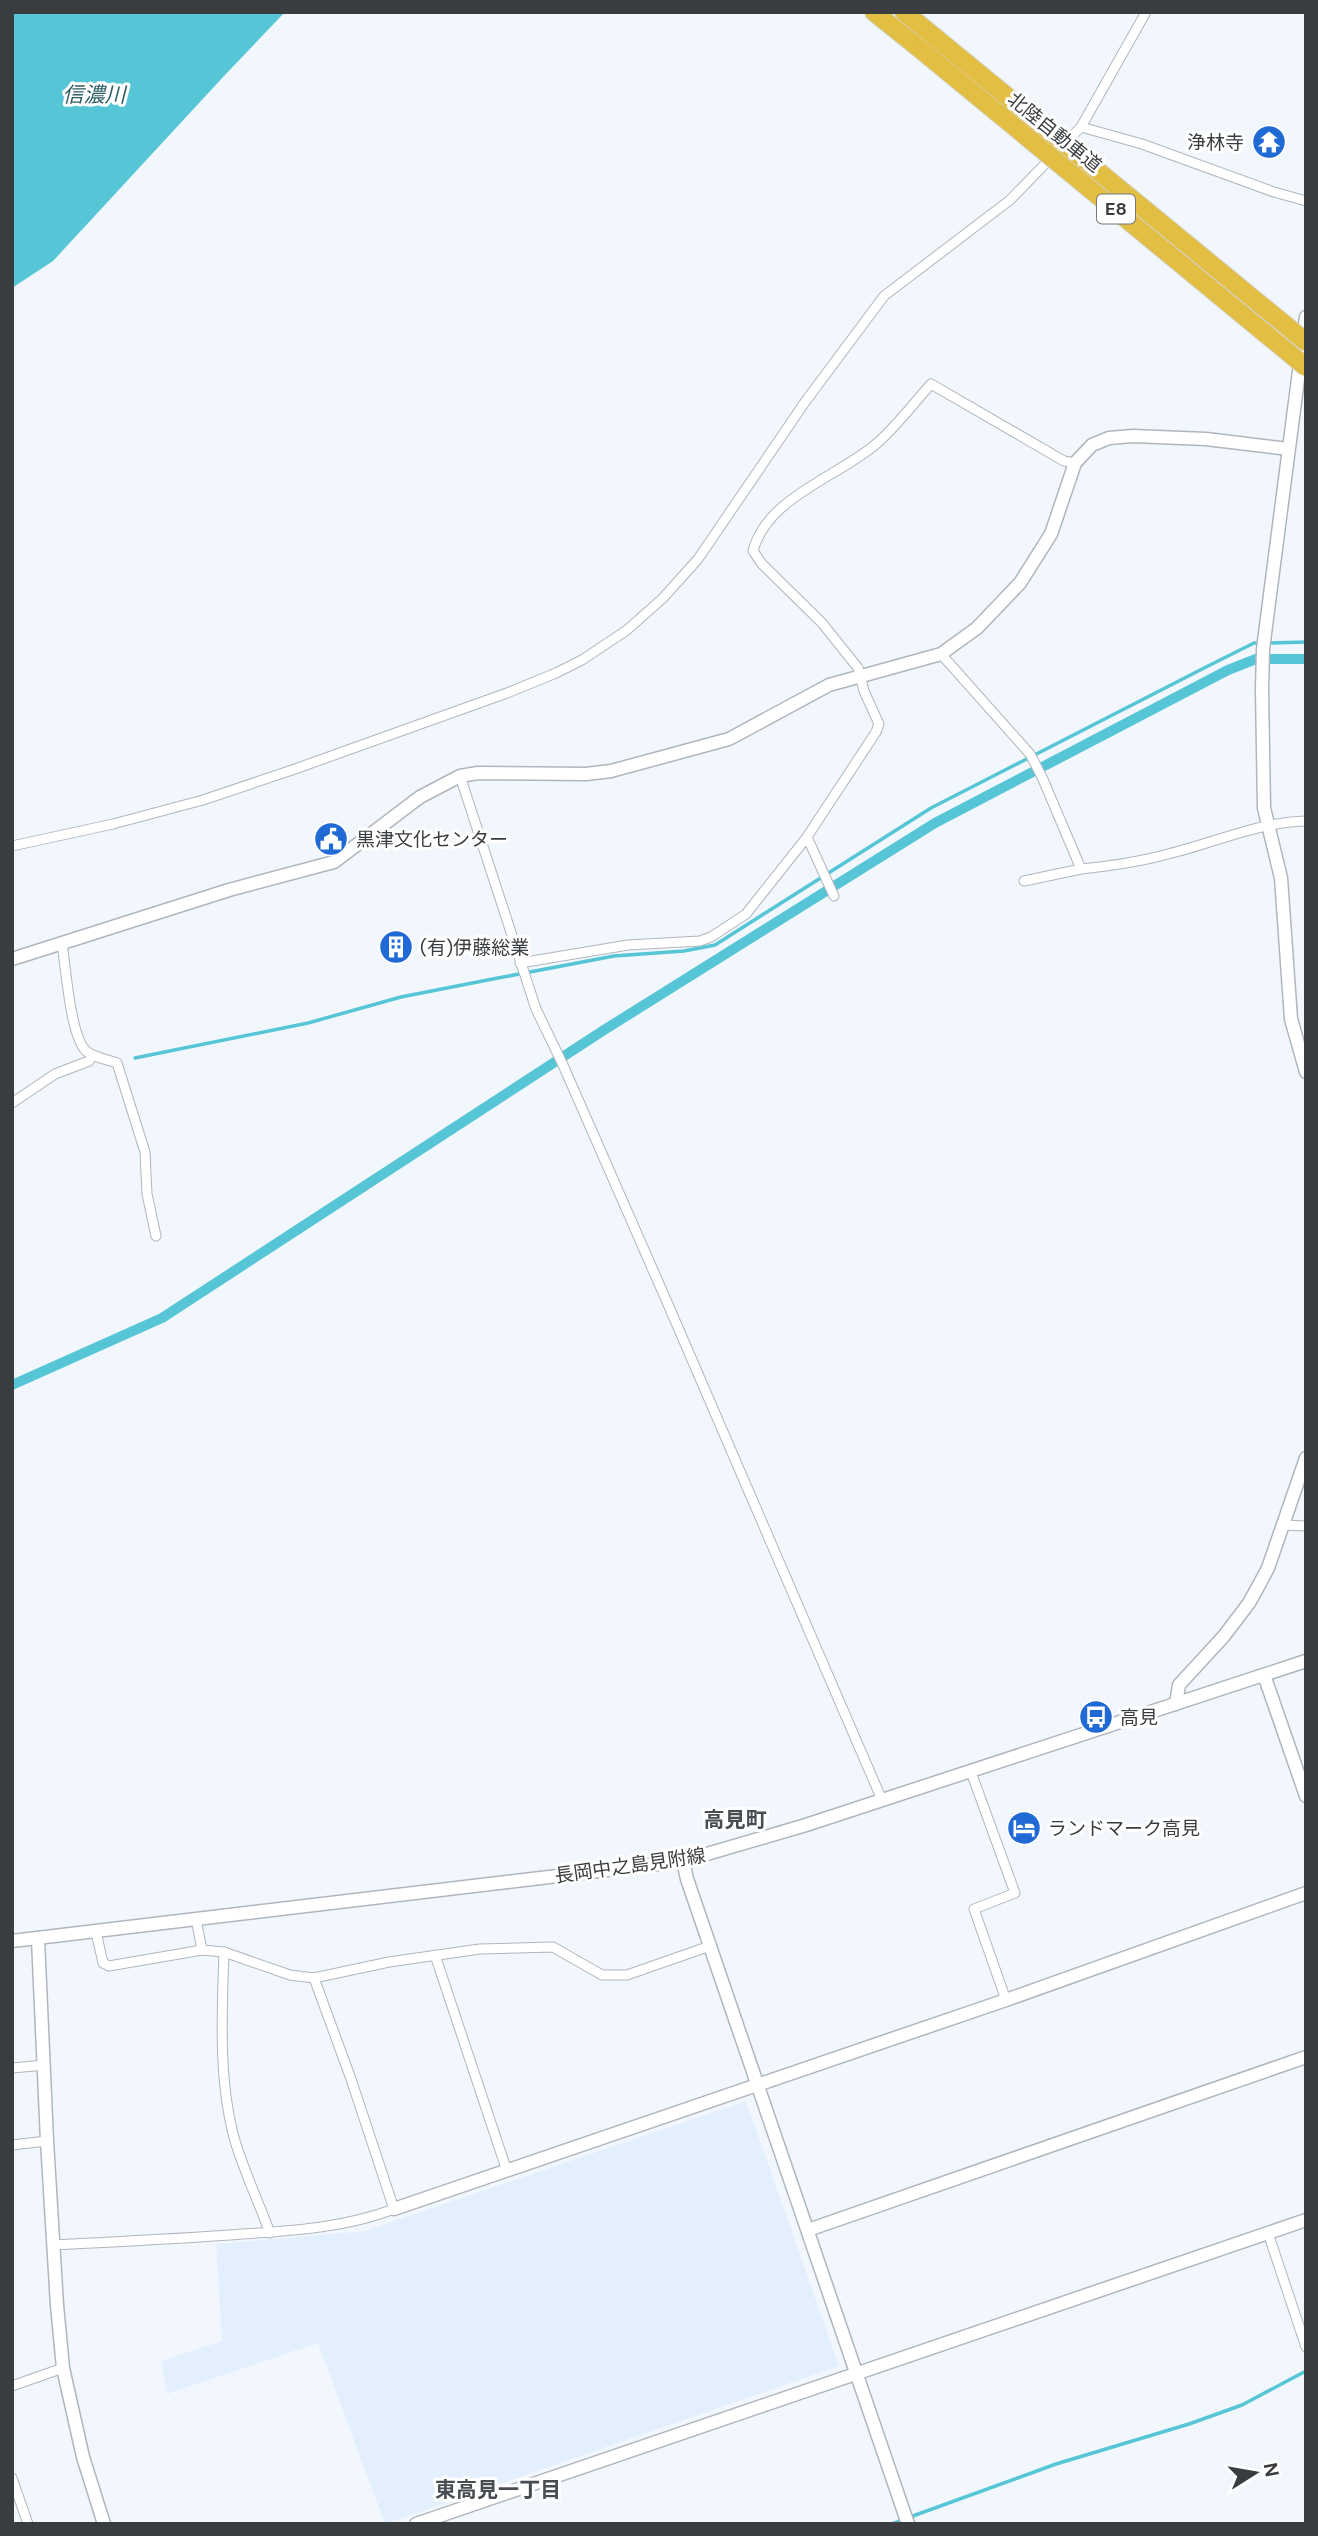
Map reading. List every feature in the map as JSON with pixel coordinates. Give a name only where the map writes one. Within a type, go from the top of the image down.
[{"type":"highway","name":"北陸自動車道","points":[[874,12],[1306,367]]},
{"type":"highway","name":"北陸自動車道","points":[[904,12],[1306,342]]},
{"type":"street","points":[[12,846],[203,800],[264,779],[556,673],[600,649],[627,630],[663,598],[698,559],[805,402],[884,296],[1010,201],[1081,127],[1146,12]]},
{"type":"street","points":[[1081,127],[1142,144],[1306,201]]},
{"type":"street","points":[[1306,317],[1263,664],[1264,808],[1281,878],[1291,1019],[1306,1072]]},
{"type":"street","points":[[520,963],[628,945],[700,941],[746,915],[807,837],[876,732],[879,724],[864,691],[862,676],[846,652],[822,623],[762,564],[753,551],[770,521],[786,504],[814,483],[857,459],[878,442],[931,384],[1065,461],[1075,463]]},
{"type":"street","points":[[12,958],[229,890],[334,862],[420,797],[460,776],[478,773],[586,774],[611,771],[729,739],[820,688],[941,654],[978,628],[1020,583],[1051,534],[1075,463],[1092,445],[1109,438],[1133,436],[1206,439],[1288,449]]},
{"type":"street","points":[[941,654],[1030,754],[1081,869]]},
{"type":"street","points":[[460,776],[536,1009],[564,1065],[882,1800]]},
{"type":"street","points":[[1024,881],[1169,854],[1234,834],[1306,821]]},
{"type":"street","points":[[807,837],[834,896]]},
{"type":"street","points":[[62,944],[80,1043],[93,1055],[117,1063],[145,1152],[147,1194],[156,1236]]},
{"type":"street","points":[[12,1103],[55,1074],[89,1061],[93,1055]]},
{"type":"street","points":[[1176,1704],[1179,1685],[1208,1655],[1249,1603],[1268,1567],[1306,1458]]},
{"type":"street","points":[[1283,1525],[1306,1526]]},
{"type":"street","name":"長岡中之島見附線","points":[[12,1941],[683,1861],[806,1825],[1306,1661]]},
{"type":"street","points":[[1264,1675],[1306,1796]]},
{"type":"street","points":[[971,1772],[1015,1893],[974,1909],[1006,2000]]},
{"type":"street","points":[[683,1861],[908,2524]]},
{"type":"street","points":[[54,2245],[270,2232],[335,2225],[376,2216],[1006,2000],[1306,1893]]},
{"type":"street","points":[[196,1919],[202,1950]]},
{"type":"street","points":[[96,1931],[103,1963],[109,1966],[202,1950],[224,1952],[290,1975],[314,1978],[480,1949],[553,1947],[602,1975],[614,1977],[710,1946]]},
{"type":"street","points":[[38,1938],[47,2141],[64,2368],[83,2457],[104,2524]]},
{"type":"street","points":[[224,1952],[222,2016],[225,2085],[235,2141],[270,2232]]},
{"type":"street","points":[[435,1955],[507,2171]]},
{"type":"street","points":[[314,1978],[394,2209]]},
{"type":"street","points":[[808,2230],[1306,2057]]},
{"type":"street","points":[[12,2068],[45,2065]]},
{"type":"street","points":[[12,2145],[47,2141]]},
{"type":"street","points":[[416,2524],[1306,2220]]},
{"type":"street","points":[[1268,2233],[1306,2347]]},
{"type":"street","points":[[12,2386],[64,2368]]},
{"type":"street","points":[[12,2479],[28,2524]]},
{"type":"shaded area","points":[[746,2101],[839,2366],[385,2524],[318,2343],[167,2394],[161,2361],[222,2341],[216,2244],[365,2231]]},
{"type":"water","name":"信濃川","points":[[12,12],[285,12],[53,261],[12,288]]},
{"type":"waterway","points":[[1267,643],[1306,642]]},
{"type":"waterway","points":[[135,1058],[308,1023],[401,997],[498,978],[614,956],[684,951],[715,945],[931,808],[1208,666],[1254,643],[1260,643]]},
{"type":"waterway","points":[[12,1385],[162,1318],[604,1030],[935,823],[1228,670],[1256,659],[1306,659]]},
{"type":"waterway","points":[[910,2517],[1056,2464],[1242,2405],[1306,2371]]},
{"type":"waterway","points":[[892,2524],[903,2520]]},
{"type":"place","name":"浄林寺","points":[[1269,142]]},
{"type":"place","name":"黒津文化センター","points":[[331,839]]},
{"type":"place","name":"(有)伊藤総業","points":[[396,947]]},
{"type":"place","name":"高見","points":[[1096,1717]]},
{"type":"place","name":"ランドマーク高見","points":[[1024,1828]]},
{"type":"district","name":"高見町","points":[[735,1820]]},
{"type":"district","name":"東高見一丁目","points":[[498,2490]]}]
